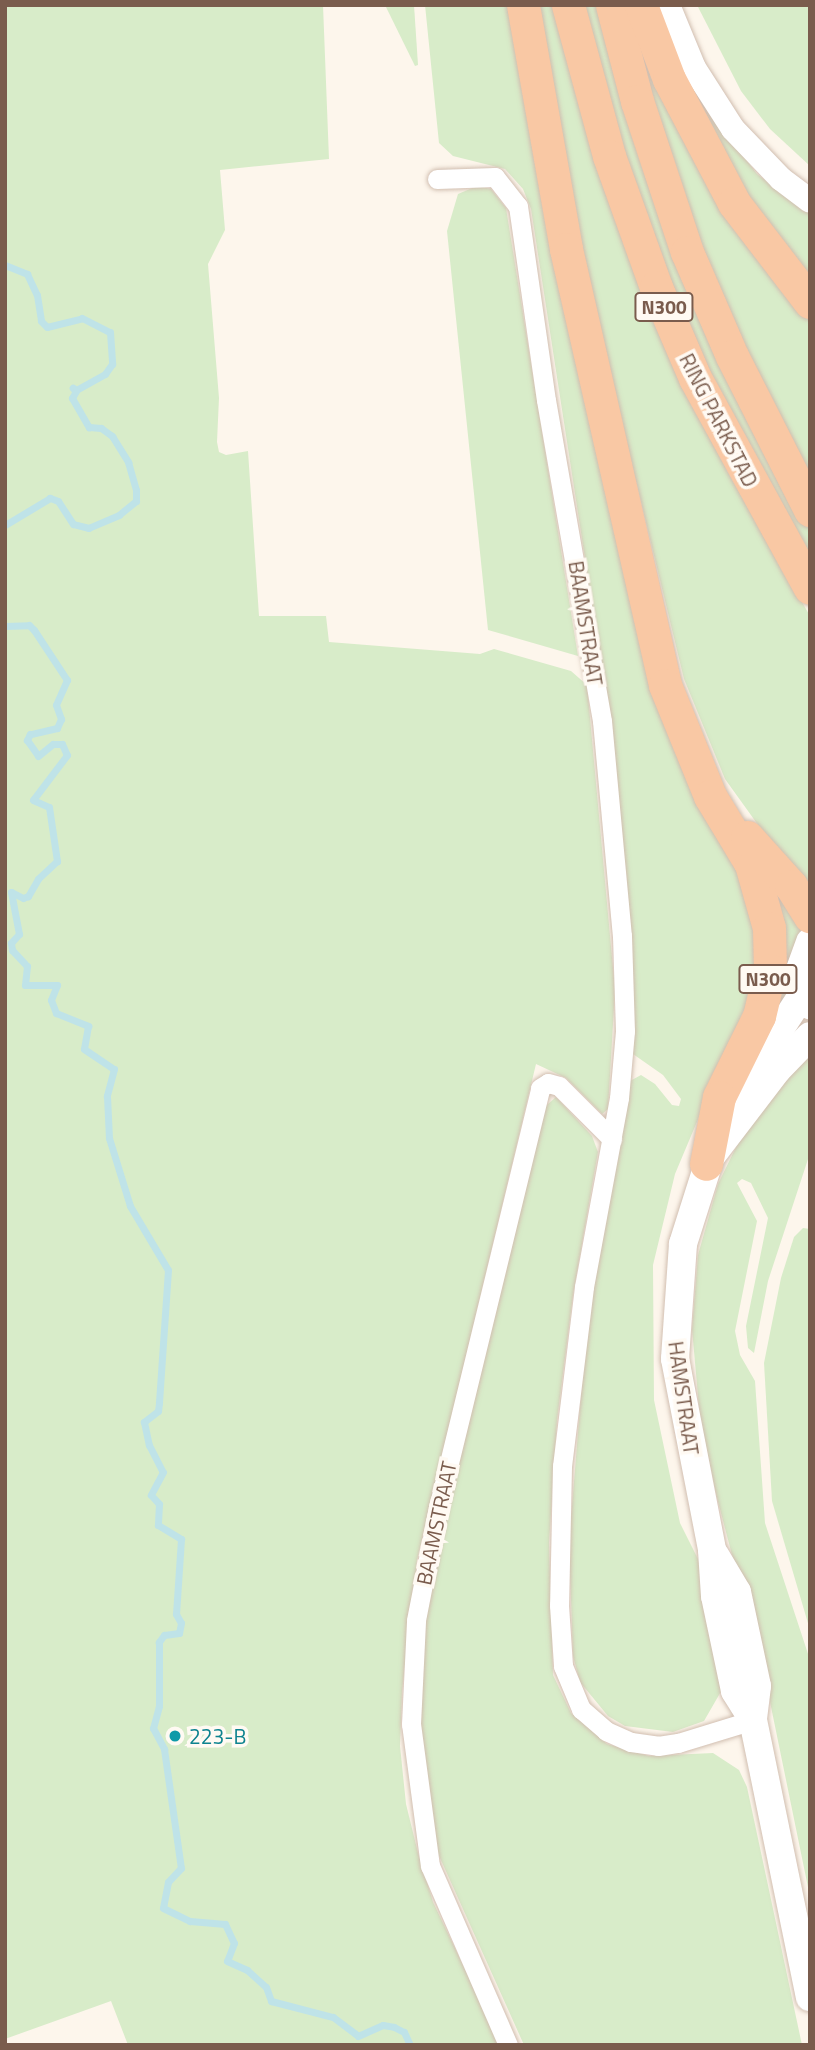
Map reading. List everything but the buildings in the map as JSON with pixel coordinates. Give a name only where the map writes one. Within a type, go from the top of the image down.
[{"type":"highway","name":"N300","points":[[523,5],[566,249],[665,685],[710,796],[751,864],[765,909],[770,946],[759,1016],[719,1097],[706,1164]]},
{"type":"highway","name":"RING PARKSTAD","points":[[568,5],[609,156],[656,287],[695,378],[810,587]]},
{"type":"highway","name":"RING PARKSTAD","points":[[612,5],[637,101],[687,252],[732,356],[810,510]]},
{"type":"highway","points":[[641,5],[669,79],[734,202],[810,302]]},
{"type":"highway","name":"N300","points":[[710,796],[779,872],[810,916]]},
{"type":"main road","name":"HAMSTRAAT","points":[[810,942],[800,970],[807,1000],[737,1090],[706,1164],[678,1269],[676,1359],[712,1550],[737,1592],[757,1686],[753,1720],[810,1997]]},
{"type":"main road","name":"HAMSTRAAT","points":[[706,1164],[777,1070],[810,1036]]},
{"type":"street","points":[[668,5],[695,68],[733,129],[781,179],[810,201]]},
{"type":"street","name":"BAAMSTRAAT","points":[[437,179],[495,177],[518,206],[546,400],[602,721],[624,982],[624,1062],[584,1287],[562,1466],[558,1605],[563,1665],[580,1709],[606,1731],[631,1742],[658,1746],[678,1743],[753,1720]]},
{"type":"street","name":"BAAMSTRAAT","points":[[508,2045],[430,1866],[413,1761],[414,1644],[438,1508],[540,1088],[548,1083],[559,1086],[612,1139]]},
{"type":"green space","points":[[5,5],[323,5],[329,159],[220,170],[225,230],[208,264],[219,398],[217,442],[219,452],[226,455],[248,451],[259,616],[326,616],[329,642],[480,654],[494,649],[571,671],[587,685],[615,990],[608,1109],[602,1114],[566,1078],[536,1064],[417,1560],[402,1691],[400,1746],[406,1804],[418,1853],[433,1902],[501,2045],[128,2045],[111,2001],[5,2039]]},
{"type":"green space","points":[[385,5],[414,5],[418,65],[415,66]]},
{"type":"green space","points":[[425,5],[519,5],[625,547],[740,860],[763,965],[675,1174],[653,1265],[654,1400],[680,1523],[703,1569],[723,1688],[704,1721],[673,1732],[625,1726],[608,1716],[580,1682],[573,1656],[569,1543],[587,1322],[630,1081],[641,1075],[655,1084],[672,1105],[679,1106],[681,1099],[663,1075],[633,1054],[632,959],[610,720],[531,209],[523,189],[505,169],[453,156],[439,143]]},
{"type":"green space","points":[[530,5],[556,5],[727,471],[810,616],[810,897],[725,779],[684,679],[603,345]]},
{"type":"green space","points":[[583,5],[601,5],[745,416],[810,530],[810,570],[684,324],[614,130]]},
{"type":"green space","points":[[634,5],[810,309],[810,484],[743,352],[672,179],[640,66]]},
{"type":"green space","points":[[697,5],[810,5],[810,166],[770,129],[741,91]]},
{"type":"green space","points":[[694,92],[757,174],[810,214],[810,288],[737,198]]},
{"type":"green space","points":[[477,186],[491,189],[506,208],[578,656],[488,630],[447,231],[458,194]]},
{"type":"green space","points":[[767,882],[800,924],[800,934],[790,993],[765,1023]]},
{"type":"green space","points":[[810,1048],[810,1153],[768,1281],[754,1353],[748,1348],[746,1326],[768,1218],[751,1183],[742,1179],[737,1183],[757,1221],[735,1331],[740,1355],[755,1381],[765,1523],[810,1660],[810,1897],[768,1692],[716,1494],[700,1418],[692,1329],[698,1255],[718,1184],[744,1131]]},
{"type":"green space","points":[[556,1097],[592,1136],[598,1152],[573,1295],[557,1420],[549,1543],[553,1675],[571,1713],[607,1744],[649,1756],[713,1753],[739,1770],[747,1787],[802,2045],[524,2045],[436,1849],[425,1802],[418,1695],[429,1577],[540,1111]]},
{"type":"green space","points":[[803,1228],[810,1229],[810,1630],[772,1501],[764,1363],[781,1278],[794,1237]]},
{"type":"waterway","points":[[5,265],[27,274],[37,295],[41,321],[47,327],[82,318],[110,332],[112,364],[105,374],[76,390],[73,388],[76,391],[72,398],[89,427],[101,428],[112,436],[128,462],[136,490],[136,501],[119,515],[89,528],[73,524],[58,501],[50,498],[5,525]]},
{"type":"waterway","points":[[5,626],[29,625],[67,680],[56,705],[61,719],[57,728],[30,734],[27,740],[38,756],[53,744],[62,744],[67,755],[33,800],[49,807],[57,861],[38,879],[28,896],[23,898],[11,892],[19,934],[11,943],[12,950],[27,966],[25,985],[57,985],[51,1000],[56,1013],[88,1026],[84,1049],[114,1069],[107,1096],[109,1138],[130,1206],[168,1270],[158,1411],[144,1422],[149,1445],[163,1472],[151,1495],[159,1504],[158,1525],[181,1539],[176,1614],[181,1623],[179,1633],[164,1635],[159,1642],[159,1706],[153,1728],[164,1749],[181,1868],[168,1882],[163,1908],[190,1921],[225,1924],[234,1943],[227,1961],[247,1970],[266,1987],[271,2001],[333,2017],[358,2036],[383,2025],[394,2027],[404,2032],[410,2045]]},
{"type":"place","name":"223-B","points":[[175,1736]]}]
